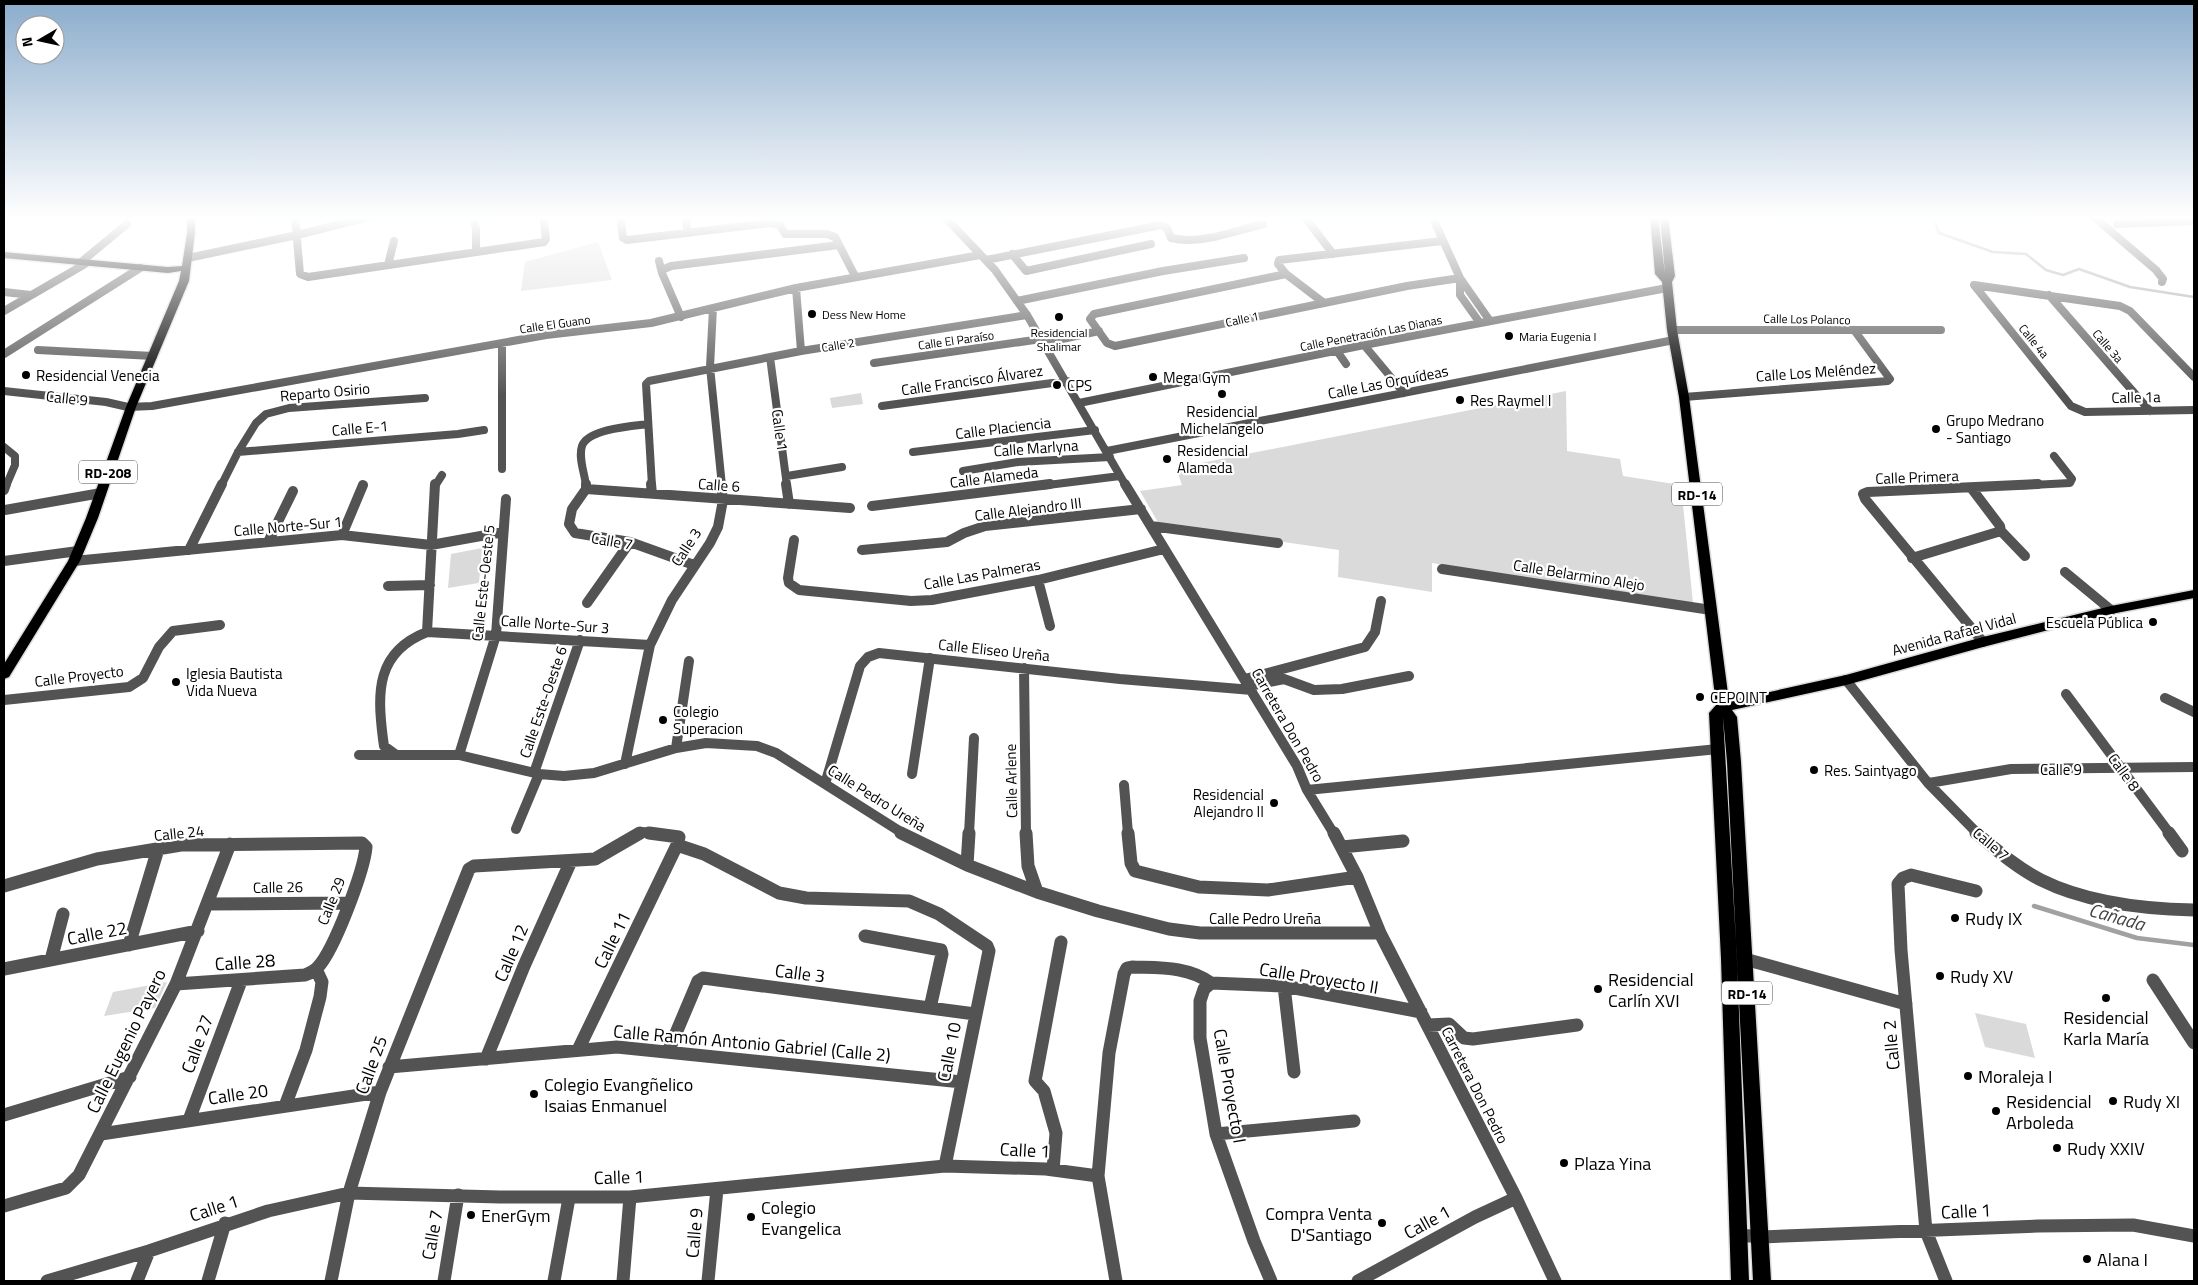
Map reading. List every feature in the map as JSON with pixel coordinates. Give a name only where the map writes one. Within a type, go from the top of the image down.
[{"type":"main road","name":"RD-208","points":[[4,674],[76,556],[101,493],[131,407],[178,297],[184,276]]},
{"type":"main road","name":"RD-14","points":[[1661,276],[1667,285]]},
{"type":"main road","name":"RD-14","points":[[1670,276],[1667,285],[1673,335],[1684,396],[1723,706],[1730,717],[1762,1281]]},
{"type":"main road","name":"Avenida Rafael Vidal","points":[[1723,706],[1846,680],[1982,642],[2110,610],[2194,594]]},
{"type":"main road","name":"RD-14","points":[[1723,706],[1716,713],[1729,959],[1740,1281]]},
{"type":"street","points":[[4,311],[61,276]]},
{"type":"street","points":[[4,354],[127,276]]},
{"type":"street","points":[[663,276],[681,316]]},
{"type":"street","name":"Calle El Guano","points":[[131,407],[175,402],[546,335],[651,323],[796,288],[855,276]]},
{"type":"street","name":"Carretera Don Pedro","points":[[998,276],[1027,315],[1043,341],[1120,476],[1297,766],[1307,790],[1357,877],[1380,933],[1516,1198],[1555,1281]]},
{"type":"street","points":[[1017,301],[1140,276]]},
{"type":"street","points":[[1099,331],[1090,319],[1091,316],[1277,276]]},
{"type":"street","points":[[1289,276],[1324,303]]},
{"type":"street","points":[[2161,276],[2163,279],[2162,282]]},
{"type":"street","points":[[1460,278],[1490,321]]},
{"type":"street","points":[[1460,278],[1460,295],[1480,323]]},
{"type":"street","name":"Calle 1","points":[[1099,331],[1107,343],[1112,346],[1324,303],[1460,278]]},
{"type":"street","name":"Calle Penetración Las Dianas","points":[[1079,403],[1667,285]]},
{"type":"street","name":"Calle 4a","points":[[2049,295],[1974,285],[2071,406],[2079,409]]},
{"type":"street","points":[[796,288],[801,351]]},
{"type":"street","points":[[4,292],[32,294]]},
{"type":"street","points":[[2049,295],[2125,308],[2194,377]]},
{"type":"street","name":"Calle 3a","points":[[2049,295],[2150,411]]},
{"type":"street","name":"Calle 3","points":[[625,764],[650,645],[672,600],[718,528],[723,500],[710,368],[713,308]]},
{"type":"street","name":"Calle 2","points":[[648,424],[646,384],[649,381],[770,356],[1027,315]]},
{"type":"street","name":"Calle Los Polanco","points":[[1673,335],[1854,330],[1941,330]]},
{"type":"street","name":"Calle Los Meléndez","points":[[1684,396],[1888,381],[1890,379],[1886,373],[1854,330]]},
{"type":"street","name":"Calle El Paraíso","points":[[874,362],[1043,341],[1099,331]]},
{"type":"street","name":"Calle Las Orquídeas","points":[[1109,454],[1673,335]]},
{"type":"street","points":[[502,344],[502,469]]},
{"type":"street","points":[[1364,345],[1404,393]]},
{"type":"street","points":[[38,350],[153,356]]},
{"type":"street","points":[[1337,351],[1346,364]]},
{"type":"street","name":"Calle 1","points":[[770,356],[790,504]]},
{"type":"street","name":"Calle Francisco Álvarez","points":[[882,406],[1067,381]]},
{"type":"street","name":"Calle 9","points":[[4,391],[106,402],[131,407]]},
{"type":"street","name":"Reparto Osirio","points":[[189,550],[238,452],[256,423],[273,410],[425,398]]},
{"type":"street","name":"Calle 1a","points":[[2079,409],[2086,412],[2194,410]]},
{"type":"street","points":[[586,489],[582,447],[587,438],[600,433],[648,424],[652,494]]},
{"type":"street","name":"Calle E-1","points":[[238,452],[458,434],[484,430]]},
{"type":"street","name":"Calle Placiencia","points":[[913,452],[1095,430]]},
{"type":"street","points":[[4,447],[15,456],[15,465],[4,490]]},
{"type":"street","name":"Calle Marlyna","points":[[964,470],[1001,463],[1109,454]]},
{"type":"street","name":"Calle Primera","points":[[1982,642],[1912,558],[1863,494],[1868,492],[1972,489],[2070,483],[2072,479],[2054,456]]},
{"type":"street","points":[[787,476],[842,467]]},
{"type":"street","points":[[394,754],[384,746],[381,734],[383,673],[395,652],[419,635],[427,632],[435,484],[442,475]]},
{"type":"street","name":"Calle Alameda","points":[[872,506],[1120,476]]},
{"type":"street","points":[[342,535],[363,485]]},
{"type":"street","name":"Calle 6","points":[[586,489],[850,508]]},
{"type":"street","name":"Calle 7","points":[[586,489],[572,509],[569,518],[571,529],[582,536],[630,542],[694,565]]},
{"type":"street","points":[[1972,489],[2000,526],[2001,531],[2026,556]]},
{"type":"street","points":[[268,542],[293,492]]},
{"type":"street","points":[[4,510],[101,493]]},
{"type":"street","name":"Calle Este-Oeste 5","points":[[459,755],[496,635],[506,499]]},
{"type":"street","name":"Calle Alejandro III","points":[[862,550],[947,542],[964,533],[985,526],[1141,509]]},
{"type":"street","points":[[1152,526],[1278,544]]},
{"type":"street","points":[[1912,558],[2001,531]]},
{"type":"street","name":"Calle Norte-Sur 1","points":[[4,561],[189,550],[342,535],[431,545],[503,532]]},
{"type":"street","name":"Calle Las Palmeras","points":[[794,540],[788,578],[793,587],[805,591],[911,600],[932,600],[1038,580],[1164,549]]},
{"type":"street","points":[[587,603],[630,542]]},
{"type":"street","name":"Calle Belarmino Alejo","points":[[1442,569],[1711,610]]},
{"type":"street","points":[[2065,572],[2110,610]]},
{"type":"street","points":[[1038,580],[1050,626]]},
{"type":"street","points":[[388,586],[430,585]]},
{"type":"street","points":[[1249,685],[1365,647],[1372,640],[1377,626],[1381,601]]},
{"type":"street","name":"Calle Proyecto","points":[[4,700],[129,687],[143,678],[159,648],[174,630],[220,625]]},
{"type":"street","name":"Calle Norte-Sur 3","points":[[427,632],[650,645]]},
{"type":"street","name":"Calle Este-Oeste 6","points":[[516,829],[580,640]]},
{"type":"street","name":"Calle Eliseo Ureña","points":[[826,784],[860,666],[866,657],[879,653],[1120,679],[1249,685]]},
{"type":"street","points":[[912,774],[930,658]]},
{"type":"street","points":[[676,748],[689,661]]},
{"type":"street","name":"Calle Arlene","points":[[1024,668],[1026,845],[1028,866],[1037,892]]},
{"type":"street","points":[[1249,685],[1284,679],[1314,690],[1342,689],[1409,676]]},
{"type":"street","name":"Calle 7","points":[[1846,680],[1929,783],[1980,836],[2026,872],[2048,884],[2083,896],[2121,903],[2194,910]]},
{"type":"street","name":"Calle 8","points":[[2066,694],[2182,851]]},
{"type":"street","points":[[2165,698],[2194,712]]},
{"type":"street","points":[[967,865],[974,738]]},
{"type":"street","name":"Calle Pedro Ureña","points":[[359,755],[459,755],[536,774],[564,776],[594,772],[676,748],[706,742],[757,746],[776,753],[892,828],[967,865],[1037,892],[1098,911],[1169,929],[1200,933],[1380,933]]},
{"type":"street","points":[[1307,790],[1718,749]]},
{"type":"street","name":"Calle 9","points":[[1929,783],[2011,769],[2194,767]]},
{"type":"street","points":[[1124,785],[1131,863],[1135,871],[1199,887],[1268,890],[1357,877]]},
{"type":"street","points":[[571,862],[597,859],[635,834],[645,831],[679,837],[677,845]]},
{"type":"street","points":[[1342,848],[1403,841]]},
{"type":"street","name":"Calle 24","points":[[4,886],[98,860],[180,845],[314,842],[362,843]]},
{"type":"street","name":"Calle 29","points":[[316,969],[334,940],[366,856],[366,847],[362,843]]},
{"type":"street","name":"Calle Eugenio Payero","points":[[4,1206],[66,1188],[74,1182],[101,1134],[176,984],[230,844]]},
{"type":"street","name":"Calle 10","points":[[677,845],[704,854],[779,893],[806,898],[909,901],[939,914],[987,946],[988,950],[945,1166]]},
{"type":"street","name":"Calle 11","points":[[578,1050],[677,845]]},
{"type":"street","points":[[130,944],[158,849]]},
{"type":"street","name":"Calle 25","points":[[331,1281],[350,1193],[380,1092],[469,868],[474,866],[571,862]]},
{"type":"street","name":"Calle 12","points":[[486,1059],[571,862]]},
{"type":"street","name":"Calle 2","points":[[1946,1281],[1926,1231],[1901,950],[1898,884],[1902,878],[1911,875],[1976,891]]},
{"type":"street","name":"Calle 26","points":[[208,904],[348,903]]},
{"type":"street","points":[[51,960],[63,914]]},
{"type":"street","name":"Calle 22","points":[[4,969],[198,931]]},
{"type":"street","points":[[865,936],[940,950],[942,954],[930,1008]]},
{"type":"street","points":[[1053,1170],[1056,1133],[1044,1091],[1035,1081],[1060,942]]},
{"type":"street","points":[[1729,959],[1745,958],[1906,1004]]},
{"type":"street","points":[[1116,1281],[1098,1176],[1109,1053],[1125,970],[1132,967],[1181,968],[1197,972],[1211,983]]},
{"type":"street","points":[[285,1106],[306,1050],[320,997],[322,982],[316,969]]},
{"type":"street","name":"Calle 28","points":[[176,984],[241,981],[305,975],[316,969]]},
{"type":"street","name":"Calle 3","points":[[668,1052],[698,981],[703,978],[975,1014]]},
{"type":"street","points":[[2153,980],[2194,1043]]},
{"type":"street","name":"Calle 27","points":[[189,1120],[241,981]]},
{"type":"street","name":"Calle Proyecto II","points":[[1211,983],[1284,986],[1422,1012]]},
{"type":"street","name":"Calle Proyecto I","points":[[1211,983],[1204,990],[1200,1001],[1200,1038],[1216,1134],[1254,1240],[1271,1281]]},
{"type":"street","points":[[1284,986],[1294,1072]]},
{"type":"street","points":[[1428,1025],[1453,1024],[1464,1038],[1473,1039],[1577,1025]]},
{"type":"street","name":"Calle Ramón Antonio Gabriel (Calle 2)","points":[[389,1067],[616,1047],[962,1082]]},
{"type":"street","points":[[4,1115],[130,1076]]},
{"type":"street","name":"Calle 20","points":[[101,1134],[380,1092]]},
{"type":"street","points":[[1216,1134],[1354,1121]]},
{"type":"street","name":"Calle 1","points":[[47,1281],[76,1277],[149,1250],[268,1211],[350,1193],[568,1198],[630,1197],[945,1166],[1053,1170],[1098,1176]]},
{"type":"street","name":"Calle 9","points":[[708,1281],[717,1189]]},
{"type":"street","name":"Calle 7","points":[[444,1281],[458,1195]]},
{"type":"street","points":[[623,1281],[630,1197]]},
{"type":"street","points":[[554,1281],[568,1198]]},
{"type":"street","name":"Calle 1","points":[[1358,1281],[1516,1198]]},
{"type":"street","points":[[208,1281],[225,1224]]},
{"type":"street","name":"Calle 1","points":[[1739,1235],[1761,1237],[2038,1226],[2133,1225],[2194,1236]]},
{"type":"street","points":[[137,1281],[149,1250]]},
{"type":"shaded area","points":[[523,276],[611,276],[612,280],[521,291]]},
{"type":"shaded area","points":[[1566,391],[1567,451],[1620,459],[1623,476],[1681,485],[1693,603],[1432,563],[1432,592],[1338,577],[1339,550],[1159,524],[1140,491],[1182,485],[1176,468]]},
{"type":"shaded area","points":[[861,393],[863,404],[832,408],[830,398]]},
{"type":"shaded area","points":[[482,548],[479,583],[448,588],[451,554]]},
{"type":"shaded area","points":[[167,982],[155,1008],[104,1016],[113,992]]},
{"type":"shaded area","points":[[1975,1013],[2026,1024],[2035,1058],[1985,1047]]},
{"type":"waterway","points":[[2099,276],[2130,287],[2194,297]]},
{"type":"waterway","name":"Cañada","points":[[2034,906],[2137,938],[2194,945]]},
{"type":"place","name":"Dess New Home","points":[[812,314]]},
{"type":"place","name":"Residencial Shalimar","points":[[1059,317]]},
{"type":"place","name":"Maria Eugenia I","points":[[1509,336]]},
{"type":"place","name":"Residencial Venecia","points":[[26,375]]},
{"type":"place","name":"Mega Gym","points":[[1153,377]]},
{"type":"place","name":"CPS","points":[[1057,385]]},
{"type":"place","name":"Residencial Michelangelo","points":[[1222,394]]},
{"type":"place","name":"Res Raymel I","points":[[1460,400]]},
{"type":"place","name":"Grupo Medrano - Santiago","points":[[1936,429]]},
{"type":"place","name":"Residencial Alameda","points":[[1167,459]]},
{"type":"place","name":"Escuela Pública","points":[[2153,622]]},
{"type":"place","name":"Iglesia Bautista Vida Nueva","points":[[176,682]]},
{"type":"place","name":"CEPOINT","points":[[1700,697]]},
{"type":"place","name":"Colegio Superacion","points":[[663,720]]},
{"type":"place","name":"Res. Saintyago","points":[[1814,770]]},
{"type":"place","name":"Residencial Alejandro II","points":[[1274,803]]},
{"type":"place","name":"Rudy IX","points":[[1955,918]]},
{"type":"place","name":"Rudy XV","points":[[1940,976]]},
{"type":"place","name":"Residencial Carlín XVI","points":[[1598,989]]},
{"type":"place","name":"Residencial Karla María","points":[[2106,998]]},
{"type":"place","name":"Moraleja I","points":[[1968,1076]]},
{"type":"place","name":"Colegio Evangñelico Isaias Enmanuel","points":[[534,1094]]},
{"type":"place","name":"Rudy XI","points":[[2113,1101]]},
{"type":"place","name":"Residencial Arboleda","points":[[1996,1111]]},
{"type":"place","name":"Rudy XXIV","points":[[2057,1148]]},
{"type":"place","name":"Plaza Yina","points":[[1564,1163]]},
{"type":"place","name":"EnerGym","points":[[471,1215]]},
{"type":"place","name":"Colegio Evangelica","points":[[751,1217]]},
{"type":"place","name":"Compra Venta D'Santiago","points":[[1382,1223]]},
{"type":"place","name":"Alana I","points":[[2087,1259]]}]
